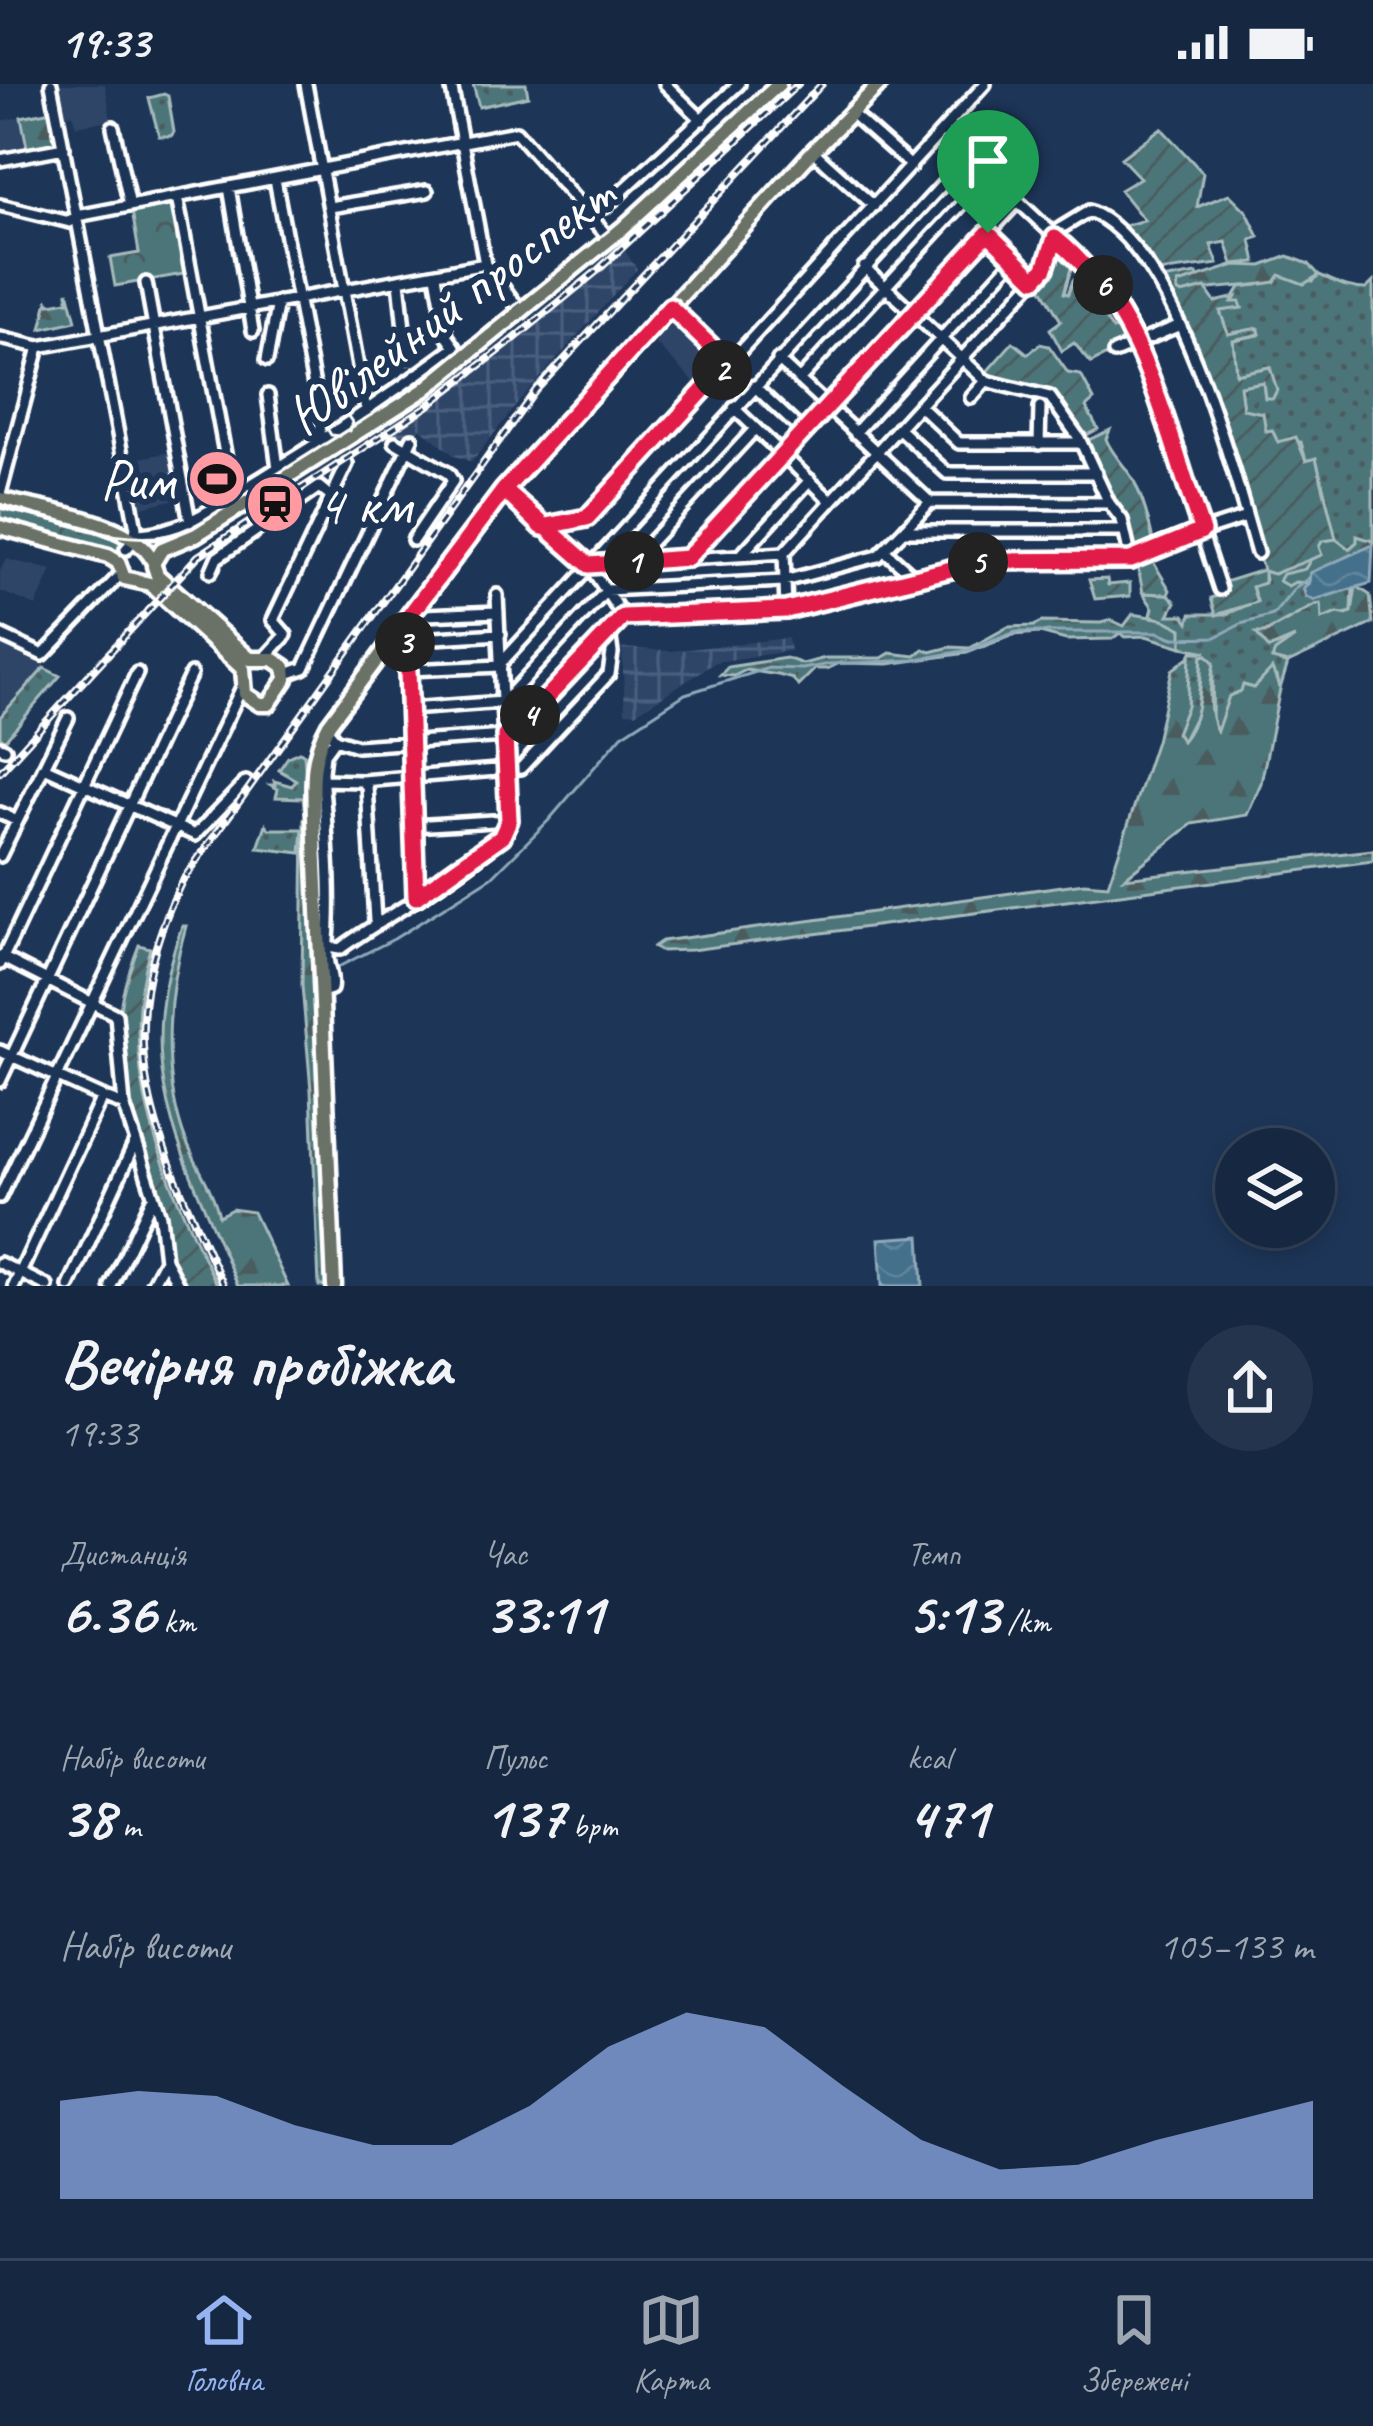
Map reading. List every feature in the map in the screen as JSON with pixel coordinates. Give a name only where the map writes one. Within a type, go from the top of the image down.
[{"type":"main road","name":"Ювілейний проспект","points":[[137,556],[196,535],[369,420],[400,408],[610,239],[779,84]]},
{"type":"main road","points":[[334,1286],[314,754],[504,490],[813,151],[880,84]]},
{"type":"main road","points":[[0,496],[137,556],[257,663]]},
{"type":"main road","points":[[0,527],[137,556]]},
{"type":"main road","points":[[137,556],[132,582],[150,584],[240,665],[244,671],[243,685],[245,694],[265,705],[287,674],[277,660],[257,663],[243,685]]},
{"type":"main road","points":[[137,556],[142,581]]},
{"type":"street","points":[[51,84],[136,528],[137,556]]},
{"type":"street","points":[[306,84],[369,420]]},
{"type":"street","points":[[451,84],[485,264],[522,312]]},
{"type":"street","points":[[665,84],[701,120]]},
{"type":"street","points":[[542,527],[587,518],[986,84]]},
{"type":"street","points":[[605,207],[736,85]]},
{"type":"street","points":[[851,112],[911,166]]},
{"type":"street","points":[[113,127],[130,206]]},
{"type":"street","points":[[1,208],[73,218],[516,131],[610,239]]},
{"type":"street","points":[[944,131],[1103,285],[1138,344],[1220,589]]},
{"type":"street","points":[[0,160],[64,148]]},
{"type":"street","points":[[813,151],[874,206]]},
{"type":"street","points":[[408,670],[501,664],[969,156]]},
{"type":"street","points":[[799,380],[990,174]]},
{"type":"street","points":[[274,179],[322,423],[319,443]]},
{"type":"street","points":[[229,187],[253,331]]},
{"type":"street","points":[[330,207],[427,191]]},
{"type":"street","points":[[177,197],[233,496]]},
{"type":"street","points":[[687,558],[1018,201]]},
{"type":"street","points":[[786,610],[784,553],[1045,268],[1055,238],[1066,223],[1086,211],[1107,220],[1156,277],[1180,325],[1257,553]]},
{"type":"street","points":[[988,233],[1035,279]]},
{"type":"street","points":[[855,433],[1015,258]]},
{"type":"street","points":[[0,338],[39,347],[485,264]]},
{"type":"street","points":[[864,266],[986,381],[1050,397],[1122,520],[1131,560]]},
{"type":"street","points":[[0,635],[43,655],[165,532],[190,522],[319,443],[369,420],[454,346],[447,336],[436,275]]},
{"type":"street","points":[[399,280],[407,357]]},
{"type":"street","points":[[146,283],[190,522]]},
{"type":"street","points":[[267,360],[278,302]]},
{"type":"street","points":[[670,307],[728,363]]},
{"type":"street","points":[[1114,353],[1180,325]]},
{"type":"street","points":[[0,496],[39,347]]},
{"type":"street","points":[[778,360],[930,502],[1109,503]]},
{"type":"street","points":[[971,398],[986,381]]},
{"type":"street","points":[[754,386],[803,432]]},
{"type":"street","points":[[268,395],[278,468]]},
{"type":"street","points":[[919,405],[959,443],[1081,443]]},
{"type":"street","points":[[1039,444],[1040,407]]},
{"type":"street","points":[[734,408],[831,501]]},
{"type":"street","points":[[898,428],[947,473],[1096,473]]},
{"type":"street","points":[[633,561],[755,429]]},
{"type":"street","points":[[287,674],[304,668],[412,439]]},
{"type":"street","points":[[395,442],[448,473],[453,481],[413,540]]},
{"type":"street","points":[[257,663],[286,635],[273,620],[347,464]]},
{"type":"street","points":[[741,555],[810,480]]},
{"type":"street","points":[[211,572],[218,558],[319,487],[332,497]]},
{"type":"street","points":[[504,490],[589,565],[623,617]]},
{"type":"street","points":[[409,709],[502,702],[607,590],[784,581],[884,550],[930,502]]},
{"type":"street","points":[[331,734],[348,746],[505,736],[623,617],[786,610],[983,561],[1131,560],[1246,517]]},
{"type":"street","points":[[903,531],[1123,532]]},
{"type":"street","points":[[884,550],[915,578]]},
{"type":"street","points":[[589,565],[784,553]]},
{"type":"street","points":[[328,947],[340,949],[492,846],[508,827],[497,595]]},
{"type":"street","points":[[419,612],[498,612]]},
{"type":"street","points":[[322,992],[331,989],[333,981],[328,966],[317,781],[366,782],[524,765],[609,674],[609,631]]},
{"type":"street","points":[[416,897],[408,670],[399,638],[500,634]]},
{"type":"street","points":[[137,673],[1,959],[111,1010],[118,1019],[124,1106],[163,1229],[165,1261],[179,1286]]},
{"type":"street","points":[[0,1081],[191,674]]},
{"type":"street","points":[[0,1196],[243,685]]},
{"type":"street","points":[[0,856],[68,718]]},
{"type":"street","points":[[44,767],[173,828],[200,834],[246,782]]},
{"type":"street","points":[[366,782],[375,921]]},
{"type":"street","points":[[0,813],[17,821]]},
{"type":"street","points":[[412,826],[509,820]]},
{"type":"street","points":[[0,1051],[124,1106]]},
{"type":"street","points":[[14,1286],[102,1097]]},
{"type":"street","points":[[69,1286],[134,1145]]},
{"type":"street","points":[[111,1286],[152,1199]]},
{"type":"street","points":[[151,1286],[165,1261]]},
{"type":"street","points":[[0,1263],[47,1286]]},
{"type":"shaded area","points":[[58,84],[105,84],[111,120],[76,126],[72,114],[63,116]]},
{"type":"shaded area","points":[[20,117],[26,152],[0,157],[0,121]]},
{"type":"shaded area","points":[[624,249],[637,269],[472,462],[455,456],[420,428],[407,447],[393,436],[391,432],[518,337]]},
{"type":"shaded area","points":[[671,311],[724,362],[700,388],[648,336]]},
{"type":"shaded area","points":[[171,452],[180,498],[138,508],[130,460]]},
{"type":"shaded area","points":[[6,559],[52,570],[36,606],[0,591],[0,571]]},
{"type":"shaded area","points":[[788,638],[790,651],[716,662],[636,713],[625,712],[622,648],[671,651]]},
{"type":"shaded area","points":[[0,643],[62,676],[6,741],[0,738]]},
{"type":"green space","points":[[473,84],[526,84],[528,96],[479,107]]},
{"type":"green space","points":[[164,94],[174,132],[171,136],[159,136],[149,98]]},
{"type":"green space","points":[[51,111],[57,146],[28,152],[21,117]]},
{"type":"green space","points":[[1161,128],[1203,173],[1197,207],[1229,194],[1247,212],[1259,237],[1251,240],[1256,262],[1233,264],[1226,242],[1211,245],[1218,264],[1159,272],[1121,227],[1144,220],[1120,190],[1140,178],[1121,158]]},
{"type":"green space","points":[[175,204],[189,273],[115,286],[110,258],[139,253],[132,211]]},
{"type":"green space","points":[[1058,243],[1074,258],[1064,293],[1068,294],[1073,280],[1079,280],[1113,330],[1117,328],[1124,346],[1091,363],[1074,343],[1062,351],[1050,329],[1061,321],[1037,280]]},
{"type":"green space","points":[[1288,256],[1309,264],[1319,275],[1304,284],[1280,275],[1275,282],[1263,284],[1177,291],[1177,284],[1235,265],[1262,266]]},
{"type":"green space","points":[[1197,274],[1198,278],[1178,284],[1177,291],[1205,288],[1215,302],[1236,297],[1232,302],[1240,302],[1242,308],[1220,311],[1228,334],[1258,328],[1260,334],[1233,340],[1236,374],[1270,367],[1277,390],[1273,398],[1265,398],[1263,382],[1240,386],[1243,409],[1263,413],[1266,431],[1272,430],[1278,442],[1296,437],[1306,461],[1316,458],[1336,539],[1322,541],[1322,555],[1273,574],[1264,571],[1264,583],[1252,587],[1257,602],[1216,615],[1211,598],[1223,595],[1221,583],[1263,570],[1189,331],[1162,280]]},
{"type":"green space","points":[[1280,274],[1313,281],[1319,275],[1359,289],[1373,282],[1373,541],[1357,542],[1349,549],[1336,539],[1316,459],[1306,461],[1301,442],[1278,442],[1243,410],[1240,386],[1263,382],[1265,397],[1269,367],[1236,374],[1233,340],[1259,335],[1259,329],[1228,334],[1219,311],[1241,307],[1231,302],[1240,287],[1258,285]]},
{"type":"green space","points":[[68,291],[76,321],[41,329],[48,301],[68,301]]},
{"type":"green space","points":[[1013,342],[1028,354],[1040,344],[1049,346],[1068,373],[1081,375],[1094,400],[1086,407],[1098,429],[1083,437],[1056,403],[1015,381],[983,376]]},
{"type":"green space","points":[[1110,430],[1106,439],[1134,481],[1154,547],[1134,557],[1082,443]]},
{"type":"green space","points":[[0,506],[128,539],[115,556],[0,525]]},
{"type":"green space","points":[[1357,536],[1373,545],[1311,573],[1309,583],[1288,586],[1279,581],[1283,574],[1305,569],[1322,541],[1336,539],[1349,549]]},
{"type":"green space","points":[[1315,556],[1295,582],[1309,583],[1314,600],[1353,588],[1352,612],[1322,619],[1315,605],[1262,634],[1277,646],[1307,632],[1281,662],[1288,663],[1280,689],[1277,676],[1265,677],[1254,688],[1244,685],[1219,745],[1221,726],[1217,732],[1212,725],[1213,663],[1202,656],[1197,713],[1182,742],[1176,733],[1187,706],[1190,656],[1207,652],[1182,647],[1181,629],[1151,615],[1153,608],[1143,593],[1168,594],[1176,602],[1169,615],[1184,615],[1189,622],[1191,614],[1227,614],[1257,601],[1252,586],[1265,580],[1263,571],[1274,574]]},
{"type":"green space","points":[[1152,560],[1168,594],[1143,593],[1137,562]]},
{"type":"green space","points":[[1107,579],[1108,585],[1130,583],[1130,596],[1095,599],[1089,580]]},
{"type":"green space","points":[[1356,586],[1370,595],[1373,623],[1288,663],[1272,659],[1295,638],[1269,649],[1256,633],[1265,633],[1315,605],[1321,604],[1322,619],[1347,615],[1352,612]]},
{"type":"green space","points":[[1133,614],[1163,619],[1182,629],[1182,647],[1120,633],[1112,639],[1066,640],[1040,633],[1013,635],[967,653],[888,664],[840,663],[815,669],[798,686],[793,679],[746,670],[734,676],[720,675],[728,667],[786,658],[803,664],[825,658],[915,656],[924,649],[970,648],[1008,627],[1041,622],[1111,620],[1124,626]]},
{"type":"green space","points":[[1190,656],[1187,706],[1176,733],[1182,741],[1197,712],[1202,656],[1214,663],[1211,708],[1217,731],[1229,696],[1243,685],[1254,688],[1272,669],[1280,689],[1261,783],[1247,815],[1192,824],[1124,878],[1373,850],[1373,861],[691,950],[653,947],[662,941],[1084,883],[1108,885],[1156,741],[1172,670]]},
{"type":"green space","points":[[44,668],[60,676],[5,740],[0,737],[0,717]]},
{"type":"green space","points":[[304,754],[309,813],[305,814],[303,798],[276,797],[278,789],[271,785],[274,781],[292,786],[296,780],[279,770],[288,757]]},
{"type":"green space","points":[[304,819],[309,819],[329,1286],[319,1286],[302,986]]},
{"type":"green space","points":[[266,824],[269,829],[303,829],[301,853],[258,848]]},
{"type":"green space","points":[[182,926],[186,926],[175,976],[169,1054],[182,1130],[219,1216],[232,1209],[253,1212],[288,1286],[238,1286],[182,1153],[162,1069],[160,1025]]},
{"type":"green space","points":[[139,945],[150,948],[140,992],[138,1036],[151,1123],[180,1207],[218,1286],[181,1286],[138,1154],[124,1080],[120,1016]]},
{"type":"water","points":[[1373,545],[1371,583],[1314,600],[1306,597],[1303,588],[1310,573]]},
{"type":"water","points":[[920,1236],[923,1286],[882,1286],[879,1239]]},
{"type":"waterway","points":[[334,969],[394,939],[492,877],[622,735],[685,694],[769,668],[914,660],[969,650],[1016,632],[1216,637],[1273,615],[1309,578]]},
{"type":"tram line","points":[[0,504],[122,536],[171,535],[193,527],[406,393],[609,230],[767,84]]},
{"type":"tram line","points":[[339,436],[331,435],[325,425],[325,414],[332,407],[341,406],[352,422],[349,431]]},
{"type":"railway","points":[[0,772],[198,556],[426,407],[508,344],[597,271],[798,84]]},
{"type":"railway","points":[[224,1286],[160,1135],[143,1041],[146,991],[159,939],[182,881],[536,390],[822,84]]},
{"type":"place","name":"Рим","points":[[217,479]]},
{"type":"place","name":"4 км","points":[[275,504]]},
{"type":"route","points":[[988,233],[687,558],[589,565],[542,527],[504,490],[670,307],[728,363],[580,523],[542,527],[504,490],[394,636],[404,640],[408,670],[416,897],[502,836],[509,820],[505,736],[623,617],[786,610],[983,561],[1131,560],[1202,531],[1138,344],[1116,303],[1091,271],[1055,238],[1045,268],[1035,279],[988,233]]}]
